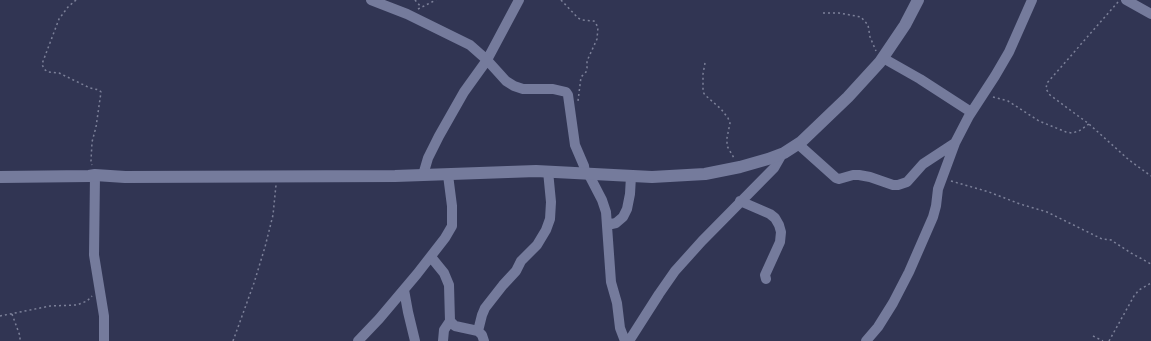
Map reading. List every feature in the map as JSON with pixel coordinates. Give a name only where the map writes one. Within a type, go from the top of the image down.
[{"type":"street","points":[[371,0],[407,14],[470,45],[487,60],[506,81],[514,86],[523,89],[564,90],[567,93],[575,145],[586,173],[602,200],[606,212],[611,282],[620,328],[625,341]]},
{"type":"street","points":[[423,175],[428,158],[439,136],[464,92],[487,60],[518,0]]},
{"type":"street","points":[[0,176],[448,175],[548,171],[631,176],[704,174],[740,167],[768,159],[782,154],[798,144],[848,97],[881,60],[905,25],[918,0]]},
{"type":"street","points":[[866,341],[878,327],[893,303],[909,272],[934,217],[938,189],[955,143],[971,112],[996,76],[1009,52],[1032,0]]},
{"type":"street","points":[[1126,0],[1151,14]]},
{"type":"street","points":[[881,60],[920,79],[971,112]]},
{"type":"street","points":[[798,144],[836,178],[859,175],[893,185],[898,185],[907,182],[923,164],[955,143]]},
{"type":"street","points":[[629,341],[675,271],[740,201],[774,168],[782,154]]},
{"type":"street","points":[[478,331],[485,308],[516,271],[521,261],[537,245],[546,230],[551,212],[548,171]]},
{"type":"street","points":[[95,175],[94,255],[104,316],[104,341]]},
{"type":"street","points":[[358,341],[404,290],[431,257],[452,226],[452,206],[448,175]]},
{"type":"street","points":[[607,225],[616,223],[620,220],[627,209],[631,176]]},
{"type":"street","points":[[740,201],[770,214],[775,218],[779,225],[781,232],[780,242],[765,275],[766,280]]},
{"type":"street","points":[[431,257],[444,273],[449,285],[450,321],[444,330],[443,341]]},
{"type":"street","points":[[404,290],[415,341]]},
{"type":"street","points":[[450,321],[455,326],[478,331],[482,335],[484,341]]},
{"type":"path","points":[[76,0],[68,7],[59,19],[42,64],[44,69],[48,72],[59,73],[101,92],[96,127],[92,142],[91,161],[95,175]]},
{"type":"path","points":[[415,0],[421,7]]},
{"type":"path","points":[[407,14],[436,0]]},
{"type":"path","points":[[561,0],[578,18],[582,20],[594,21],[598,27],[596,39],[587,61],[588,68],[581,77],[578,102]]},
{"type":"path","points":[[1120,0],[1069,60],[1047,83],[1047,91],[1050,95],[1089,124],[1129,160],[1151,176]]},
{"type":"path","points":[[823,13],[853,15],[860,17],[865,21],[881,60]]},
{"type":"path","points":[[705,63],[703,74],[703,92],[728,118],[730,123],[727,146],[740,167]]},
{"type":"path","points":[[981,98],[998,97],[1008,101],[1039,121],[1066,132],[1072,133],[1079,131],[1089,124]]},
{"type":"path","points":[[233,341],[265,247],[273,215],[277,176]]},
{"type":"path","points":[[942,178],[1047,212],[1102,239],[1111,240],[1151,264]]},
{"type":"path","points":[[1109,341],[1134,296],[1139,290],[1151,283]]},
{"type":"path","points":[[0,316],[50,306],[77,305],[84,303],[88,301],[98,286]]},
{"type":"path","points":[[12,314],[20,336],[20,341]]},
{"type":"path","points":[[1093,336],[1103,341]]}]
